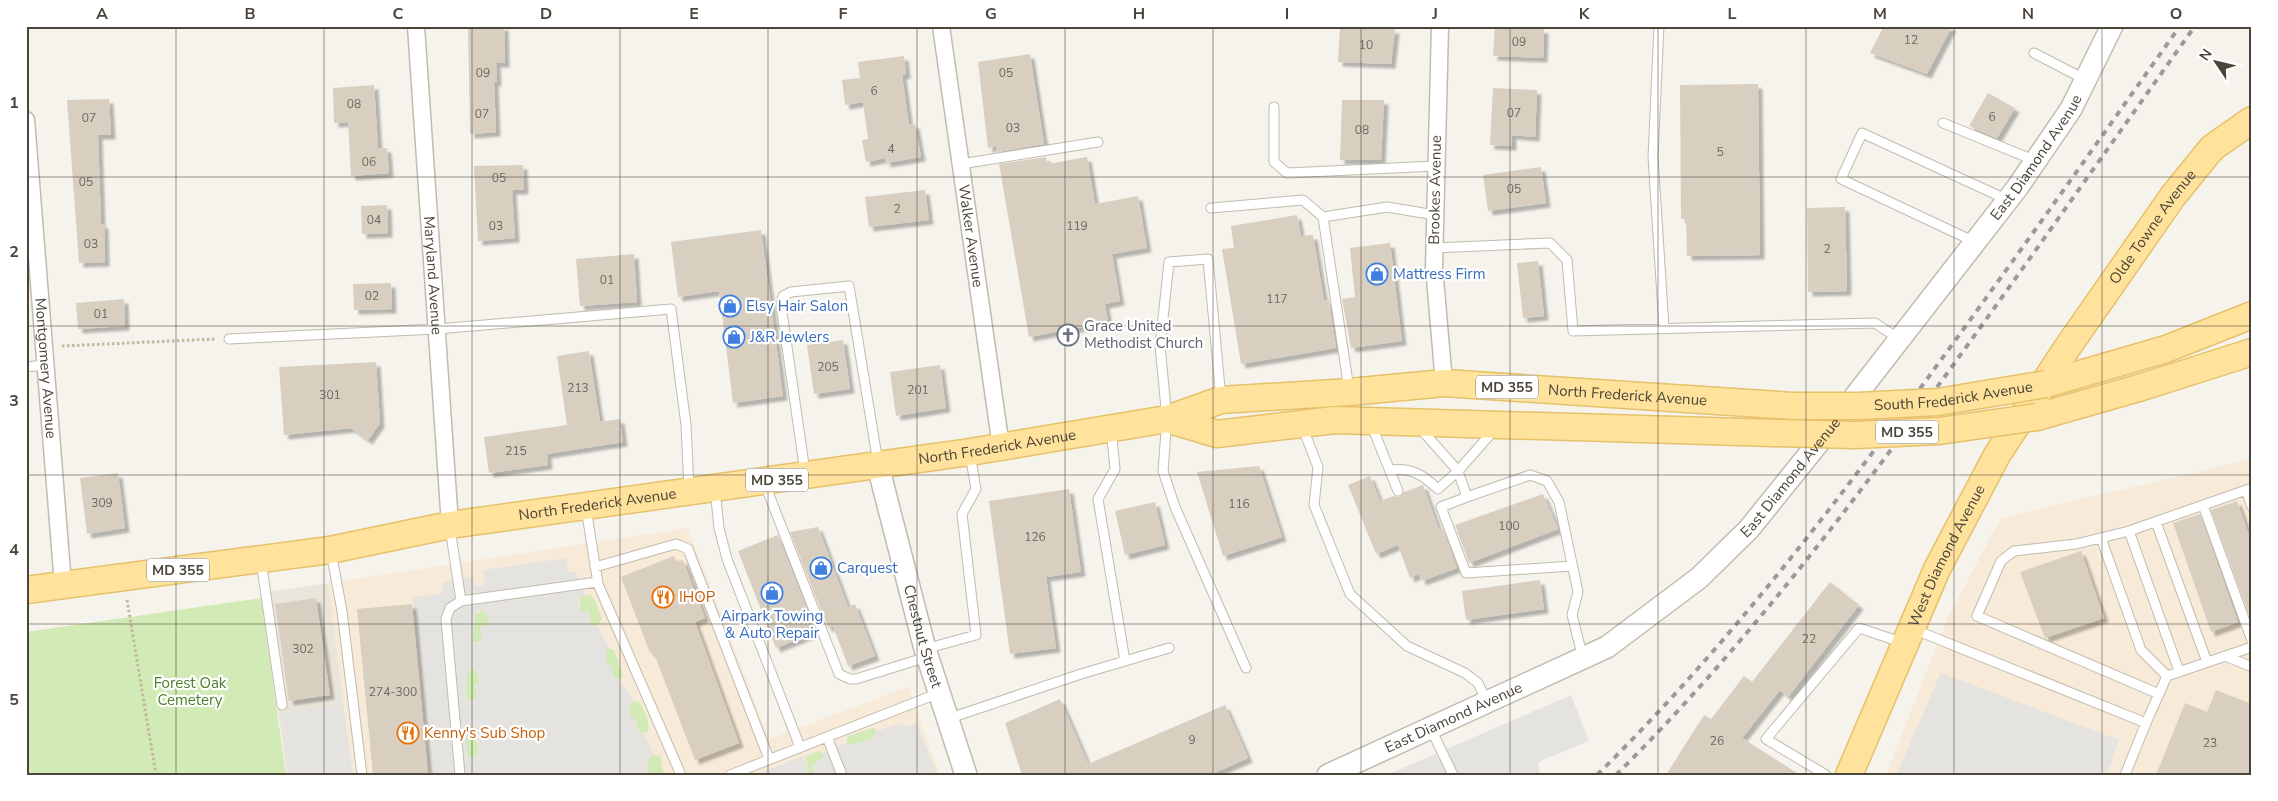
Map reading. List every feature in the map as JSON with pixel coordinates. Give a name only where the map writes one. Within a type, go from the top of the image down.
[{"type":"main road","name":"Olde Towne Avenue","points":[[2067,348],[2173,196],[2195,168],[2212,148],[2252,120]]},
{"type":"main road","name":"South Frederick Avenue","points":[[1793,406],[1858,406],[1938,402],[2046,384],[2166,349],[2252,314]]},
{"type":"main road","name":"West Diamond Avenue","points":[[1849,775],[1937,569],[1997,455],[2067,348]]},
{"type":"main road","name":"South Frederick Avenue","points":[[1775,433],[1856,435],[1939,431],[2037,417],[2142,388],[2252,352]]},
{"type":"main road","name":"North Frederick Avenue","points":[[26,590],[330,550],[450,525],[970,452],[1167,419],[1221,400],[1350,392],[1444,383],[1793,406]]},
{"type":"main road","name":"North Frederick Avenue","points":[[1167,419],[1217,434],[1334,420],[1775,433]]},
{"type":"street","name":"Maryland Avenue","points":[[416,26],[450,525]]},
{"type":"street","name":"Walker Avenue","points":[[941,26],[1001,447]]},
{"type":"street","name":"Brookes Avenue","points":[[1440,26],[1434,248],[1444,383]]},
{"type":"street","name":"East Diamond Avenue","points":[[1328,775],[1607,647],[1699,578],[1749,528],[1901,340],[2008,200],[2071,109],[2112,26]]},
{"type":"street","name":"Montgomery Avenue","points":[[26,120],[63,585]]},
{"type":"street","name":"Chestnut Street","points":[[878,466],[926,653],[946,719],[966,775]]},
{"type":"lane","points":[[1659,26],[1653,157],[1664,328]]},
{"type":"lane","points":[[2034,53],[2086,80]]},
{"type":"lane","points":[[1274,107],[1274,162],[1287,173],[1436,166]]},
{"type":"lane","points":[[1943,124],[2036,161]]},
{"type":"lane","points":[[1976,242],[1841,179],[1862,133],[2008,200]]},
{"type":"lane","points":[[961,164],[1098,142]]},
{"type":"lane","points":[[1211,208],[1304,200],[1323,217],[1350,392]]},
{"type":"lane","points":[[1323,217],[1387,207],[1435,215]]},
{"type":"lane","points":[[1434,248],[1550,243],[1567,260],[1574,331],[1875,323],[1901,340]]},
{"type":"lane","points":[[1221,400],[1208,259],[1169,262],[1160,346],[1167,419],[1162,471],[1175,507],[1246,668]]},
{"type":"lane","points":[[806,476],[782,305],[783,296],[791,292],[849,286],[878,466]]},
{"type":"lane","points":[[229,339],[438,329],[671,309],[686,425],[689,492]]},
{"type":"lane","points":[[26,367],[45,365]]},
{"type":"lane","points":[[1370,421],[1398,491]]},
{"type":"lane","points":[[1415,422],[1458,471],[1467,497]]},
{"type":"lane","points":[[1301,424],[1318,467],[1314,504],[1350,594],[1407,646],[1465,673],[1478,683],[1487,703]]},
{"type":"lane","points":[[1390,470],[1405,468],[1425,477],[1438,489],[1458,471],[1501,424]]},
{"type":"lane","points":[[1111,429],[1115,469],[1098,499],[1125,661]]},
{"type":"lane","points":[[764,482],[840,674],[850,679],[856,679],[976,635],[962,514],[976,489],[970,452]]},
{"type":"lane","points":[[1572,566],[1466,572],[1441,506],[1530,475],[1547,481],[1559,502],[1578,592],[1572,615],[1583,658]]},
{"type":"lane","points":[[715,488],[719,528],[727,559],[800,747]]},
{"type":"lane","points":[[2159,694],[1977,616],[2001,561],[2014,551],[2076,544],[2129,531],[2249,489],[2252,507]]},
{"type":"lane","points":[[586,506],[597,582],[680,775]]},
{"type":"lane","points":[[2203,506],[2252,641]]},
{"type":"lane","points":[[2156,522],[2207,662]]},
{"type":"lane","points":[[450,525],[461,601]]},
{"type":"lane","points":[[2129,531],[2179,672]]},
{"type":"lane","points":[[2101,538],[2141,650],[2167,676]]},
{"type":"lane","points":[[594,567],[676,544],[688,548],[769,760]]},
{"type":"lane","points":[[330,550],[342,611],[362,775]]},
{"type":"lane","points":[[261,559],[282,705]]},
{"type":"lane","points":[[460,775],[446,620],[450,608],[461,601],[597,582]]},
{"type":"lane","points":[[1826,775],[1766,739],[1859,628],[1909,636],[2146,723]]},
{"type":"lane","points":[[2125,775],[2167,676],[2252,647]]},
{"type":"lane","points":[[946,719],[1169,648]]},
{"type":"lane","points":[[2225,656],[2252,667]]},
{"type":"lane","points":[[730,775],[939,693]]},
{"type":"lane","points":[[1431,729],[1453,775]]},
{"type":"lane","points":[[827,737],[842,775]]},
{"type":"path","points":[[44,347],[229,339]]},
{"type":"path","points":[[123,577],[156,775]]},
{"type":"shaded area","points":[[2252,459],[2252,775],[1886,775],[1948,617],[2001,518]]},
{"type":"shaded area","points":[[688,528],[769,739],[908,687],[940,775],[353,775],[328,583]]},
{"type":"shaded area","points":[[566,558],[568,571],[576,572],[585,595],[579,599],[580,612],[589,611],[591,625],[597,626],[609,648],[606,652],[607,665],[611,665],[613,677],[619,680],[634,701],[629,707],[631,719],[635,718],[638,732],[644,733],[654,755],[647,760],[649,775],[430,775],[413,597],[440,594],[443,590],[442,582],[473,577],[475,585],[481,586],[484,583],[483,570]],"holes":[[[478,610],[486,611],[489,626],[480,627],[482,641],[477,644],[472,639]],[[472,668],[477,672],[479,684],[475,685],[477,695],[472,702],[467,699],[465,693],[467,676]],[[471,725],[476,730],[479,752],[474,758],[469,757],[467,753],[466,729]]]},
{"type":"shaded area","points":[[328,583],[353,775],[287,775],[262,593]]},
{"type":"shaded area","points":[[1941,673],[2119,740],[2107,775],[1896,775]]},
{"type":"shaded area","points":[[1571,695],[1589,741],[1538,762],[1540,775],[1387,775]]},
{"type":"shaded area","points":[[343,704],[353,775],[289,775],[281,713]]},
{"type":"shaded area","points":[[900,723],[905,727],[917,723],[937,775],[815,775],[812,765],[823,759],[823,753],[846,743],[851,745],[874,738],[877,731]]},
{"type":"shaded area","points":[[803,756],[809,772],[801,775],[755,775]]},
{"type":"green space","points":[[590,594],[595,600],[602,619],[597,626],[591,625],[589,611],[580,612],[580,598]]},
{"type":"green space","name":"Forest Oak Cemetery","points":[[261,598],[286,775],[26,775],[26,632]]},
{"type":"green space","points":[[483,610],[487,614],[489,626],[481,627],[482,641],[475,643],[472,639],[476,614]]},
{"type":"green space","points":[[609,648],[614,650],[622,673],[622,678],[619,680],[613,677],[611,665],[607,665],[606,652]]},
{"type":"green space","points":[[472,668],[477,672],[479,684],[475,685],[477,695],[472,702],[467,699],[465,687],[467,674]]},
{"type":"green space","points":[[638,701],[645,712],[649,725],[647,732],[639,733],[635,719],[631,719],[629,707],[632,702]]},
{"type":"green space","points":[[469,725],[474,727],[479,752],[474,758],[469,757],[466,745],[465,736]]},
{"type":"green space","points":[[873,728],[878,732],[873,738],[859,744],[847,744],[849,736]]},
{"type":"green space","points":[[818,751],[823,753],[824,757],[812,765],[815,775],[801,775],[809,772],[805,757]]},
{"type":"green space","points":[[660,755],[664,775],[649,775],[647,760],[651,756]]},
{"type":"building","points":[[468,26],[504,26],[505,63],[496,63],[497,82],[494,82],[496,132],[470,134]]},
{"type":"building","points":[[1340,26],[1395,29],[1391,64],[1338,62]]},
{"type":"building","points":[[1495,26],[1544,29],[1543,58],[1493,56]]},
{"type":"building","points":[[1884,26],[1952,26],[1927,74],[1870,53]]},
{"type":"building","points":[[1030,54],[1044,144],[997,152],[996,146],[988,148],[978,62]]},
{"type":"building","points":[[904,56],[906,74],[902,75],[909,125],[915,124],[921,157],[886,163],[885,158],[866,162],[862,140],[868,139],[863,102],[845,105],[842,80],[860,78],[858,62]]},
{"type":"building","points":[[1758,84],[1760,255],[1687,256],[1686,219],[1681,219],[1680,85]]},
{"type":"building","points":[[374,85],[378,148],[387,148],[389,173],[351,176],[348,122],[334,123],[333,88]]},
{"type":"building","points":[[1493,88],[1537,90],[1535,137],[1512,135],[1512,146],[1490,145]]},
{"type":"building","points":[[1988,93],[2015,108],[1997,138],[1969,126]]},
{"type":"building","points":[[109,99],[111,135],[98,135],[101,224],[104,224],[105,262],[79,263],[67,100]]},
{"type":"building","points":[[1342,100],[1384,100],[1381,160],[1340,160]]},
{"type":"building","points":[[1046,157],[1047,164],[1087,157],[1095,204],[1138,196],[1147,248],[1112,254],[1120,301],[1105,304],[1108,322],[1029,337],[999,164]]},
{"type":"building","points":[[523,165],[524,190],[512,190],[515,238],[478,241],[474,166]]},
{"type":"building","points":[[1541,167],[1546,203],[1488,211],[1483,175]]},
{"type":"building","points":[[925,190],[929,220],[869,227],[865,197]]},
{"type":"building","points":[[387,205],[388,233],[362,234],[361,206]]},
{"type":"building","points":[[1845,207],[1847,291],[1808,292],[1807,208]]},
{"type":"building","points":[[1297,215],[1301,236],[1313,235],[1324,301],[1329,300],[1336,348],[1241,364],[1222,249],[1234,248],[1231,226]]},
{"type":"building","points":[[761,230],[783,396],[733,403],[719,291],[678,297],[671,242]]},
{"type":"building","points":[[1390,243],[1402,341],[1351,348],[1342,299],[1355,297],[1350,248]]},
{"type":"building","points":[[634,254],[637,302],[580,306],[576,259]]},
{"type":"building","points":[[1538,261],[1544,316],[1523,318],[1517,263]]},
{"type":"building","points":[[391,283],[392,309],[354,310],[353,284]]},
{"type":"building","points":[[124,299],[125,326],[78,329],[76,303]]},
{"type":"building","points":[[843,340],[850,389],[814,394],[807,345]]},
{"type":"building","points":[[589,351],[600,422],[620,419],[623,442],[547,454],[548,465],[489,473],[484,437],[567,425],[557,356]]},
{"type":"building","points":[[376,362],[380,423],[368,440],[351,428],[284,435],[279,367]]},
{"type":"building","points":[[940,365],[946,408],[896,416],[890,372]]},
{"type":"building","points":[[1259,466],[1282,537],[1223,556],[1197,472]]},
{"type":"building","points":[[118,473],[125,528],[87,534],[80,478]]},
{"type":"building","points":[[1370,476],[1380,501],[1394,496],[1400,497],[1404,492],[1423,485],[1439,530],[1443,529],[1457,568],[1422,581],[1419,574],[1410,578],[1398,545],[1376,554],[1348,485]]},
{"type":"building","points":[[1069,489],[1081,572],[1046,577],[1056,648],[1010,654],[989,501]]},
{"type":"building","points":[[1543,494],[1558,529],[1469,563],[1455,525]]},
{"type":"building","points":[[2237,501],[2252,544],[2250,618],[2211,510]]},
{"type":"building","points":[[1155,502],[1165,545],[1125,555],[1115,511]]},
{"type":"building","points":[[2200,514],[2238,622],[2211,632],[2173,523]]},
{"type":"building","name":"Carquest","points":[[818,527],[848,607],[855,604],[875,656],[848,666],[833,626],[828,628],[790,532]]},
{"type":"building","name":"Airpark Towing & Auto Repair","points":[[778,535],[816,632],[776,648],[738,551]]},
{"type":"building","points":[[2081,551],[2104,618],[2045,638],[2020,572]]},
{"type":"building","points":[[674,556],[676,563],[683,560],[705,618],[695,622],[739,743],[695,760],[653,651],[650,653],[621,577]]},
{"type":"building","points":[[1540,580],[1544,609],[1466,620],[1462,591]]},
{"type":"building","points":[[1830,582],[1859,605],[1788,697],[1780,690],[1742,738],[1800,775],[1666,775],[1704,715],[1711,719],[1744,676],[1752,682]]},
{"type":"building","points":[[316,598],[330,695],[289,701],[275,604]]},
{"type":"building","points":[[412,604],[428,775],[373,775],[357,609]]},
{"type":"building","points":[[2216,690],[2252,704],[2252,775],[2156,775],[2185,703],[2207,712]]},
{"type":"building","points":[[1060,699],[1088,764],[1225,705],[1248,758],[1210,775],[1022,775],[1005,723]]},
{"type":"railway","points":[[1597,775],[1690,678],[1818,524],[1969,322],[2180,26]]},
{"type":"railway","points":[[1616,775],[1704,682],[1787,584],[1827,533],[1943,379],[2195,26]]},
{"type":"place","name":"Mattress Firm","points":[[1377,274]]},
{"type":"place","name":"Elsy Hair Salon","points":[[730,306]]},
{"type":"place","name":"Grace United Methodist Church","points":[[1068,335]]},
{"type":"place","name":"J&R Jewlers","points":[[734,337]]},
{"type":"place","name":"Carquest","points":[[821,568]]},
{"type":"place","name":"Airpark Towing & Auto Repair","points":[[772,593]]},
{"type":"place","name":"IHOP","points":[[663,597]]},
{"type":"place","name":"Kenny's Sub Shop","points":[[408,733]]}]
